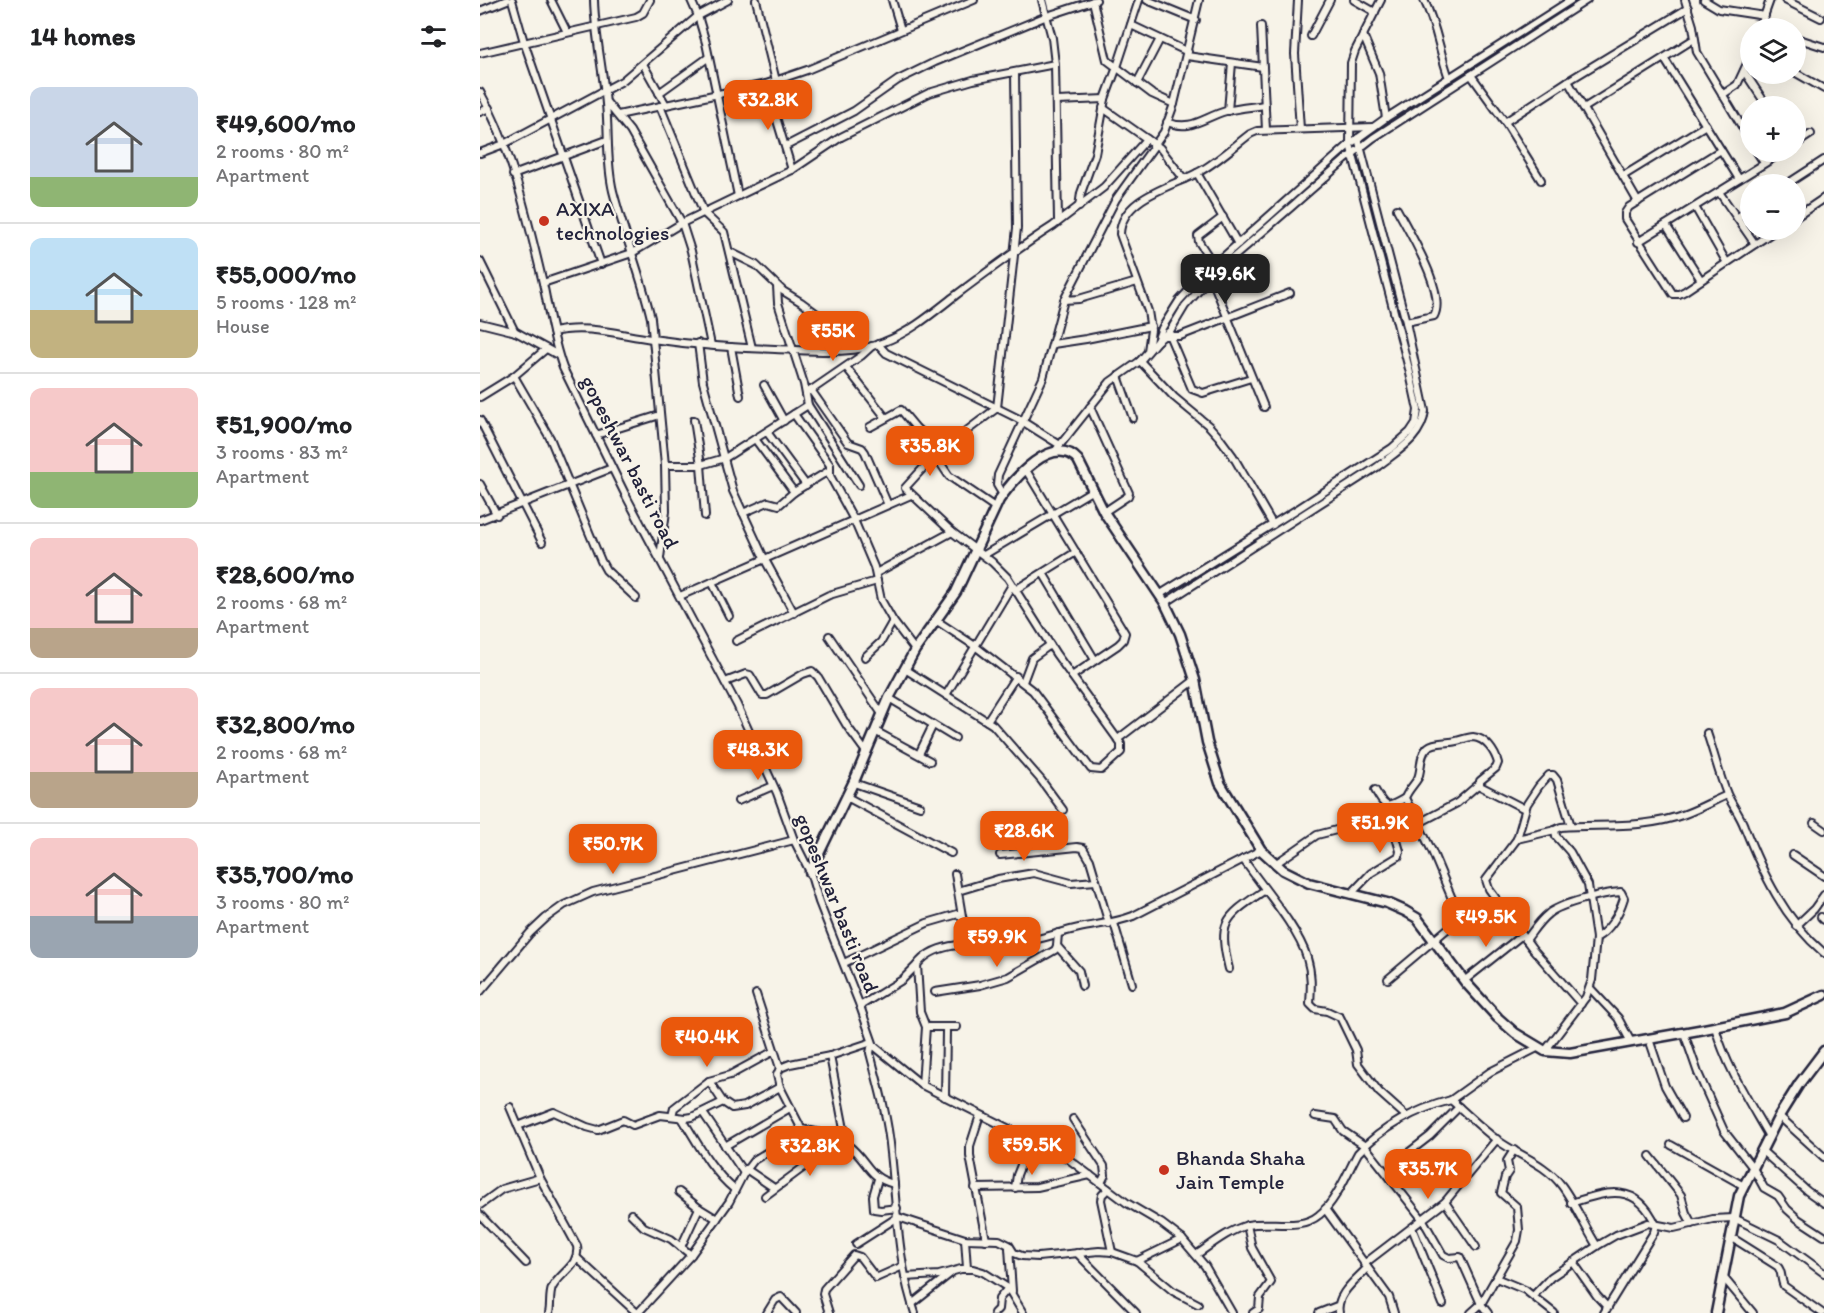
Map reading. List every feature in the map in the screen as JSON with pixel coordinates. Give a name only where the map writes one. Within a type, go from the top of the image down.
[{"type":"street","points":[[480,11],[507,0]]},
{"type":"street","points":[[512,0],[524,42],[601,264]]},
{"type":"street","points":[[551,0],[567,32]]},
{"type":"street","points":[[594,0],[594,27],[606,103],[612,189],[646,296],[654,339],[665,465],[666,511],[660,559]]},
{"type":"street","points":[[480,53],[640,15],[650,0]]},
{"type":"street","points":[[691,0],[698,16],[709,57],[738,196]]},
{"type":"street","points":[[480,153],[504,144],[630,75],[698,16],[728,0]]},
{"type":"street","points":[[756,0],[776,81]]},
{"type":"street","points":[[892,0],[901,30]]},
{"type":"street","points":[[618,115],[776,81],[974,0]]},
{"type":"street","points":[[1042,0],[1055,64],[1058,220]]},
{"type":"street","points":[[786,146],[854,111],[877,93],[934,62],[1047,16],[1094,0],[1105,57],[1152,94],[1174,104]]},
{"type":"street","points":[[1079,207],[1081,193],[1095,154],[1102,108],[1118,67],[1139,0]]},
{"type":"street","points":[[1147,0],[1196,20]]},
{"type":"street","points":[[1003,495],[996,481],[1043,378],[1064,300],[1116,199],[1155,146],[1167,122],[1174,104],[1199,0]]},
{"type":"street","points":[[1298,0],[1295,54],[1300,129]]},
{"type":"street","points":[[1311,36],[1330,0]]},
{"type":"street","points":[[1354,0],[1375,12]]},
{"type":"street","points":[[1162,599],[1392,448],[1410,432],[1416,423],[1418,416],[1409,369],[1350,144],[1351,63],[1381,0]]},
{"type":"street","points":[[1424,0],[1436,27],[1442,59],[1449,78]]},
{"type":"street","points":[[810,872],[854,783],[889,698],[915,650],[937,621],[980,553],[1003,495],[1026,470],[1058,448],[1110,382],[1140,361],[1157,341],[1162,328],[1179,301],[1214,265],[1350,144],[1386,118],[1571,0]]},
{"type":"street","points":[[1167,336],[1195,294],[1211,277],[1353,153],[1587,0]]},
{"type":"street","points":[[1685,0],[1697,52],[1740,124]]},
{"type":"street","points":[[1704,0],[1719,9],[1765,16],[1770,0]]},
{"type":"street","points":[[1785,0],[1821,18]]},
{"type":"street","points":[[1505,122],[1688,8]]},
{"type":"street","points":[[1131,25],[1187,54],[1263,67]]},
{"type":"street","points":[[1260,26],[1266,130]]},
{"type":"street","points":[[1363,35],[1379,73],[1384,93],[1386,118]]},
{"type":"street","points":[[1137,83],[1160,39]]},
{"type":"street","points":[[1584,108],[1694,39]]},
{"type":"street","points":[[1806,41],[1824,47]]},
{"type":"street","points":[[659,93],[709,57]]},
{"type":"street","points":[[1664,58],[1739,179]]},
{"type":"street","points":[[1228,111],[1232,63]]},
{"type":"street","points":[[643,64],[659,93],[704,213],[722,228],[730,252],[752,348]]},
{"type":"street","points":[[543,283],[632,253],[682,223],[792,170],[841,137],[929,93],[946,86],[1055,64]]},
{"type":"street","points":[[937,621],[975,646],[1033,691],[1091,769],[1101,770],[1120,752],[1121,744],[1118,739],[1050,645],[1000,569],[952,532],[923,503],[906,491],[905,486],[936,454],[997,408],[1016,250],[1015,72]]},
{"type":"street","points":[[1471,75],[1505,122],[1541,180]]},
{"type":"street","points":[[1722,95],[1737,85],[1740,79]]},
{"type":"street","points":[[1806,79],[1824,89]]},
{"type":"street","points":[[1568,81],[1638,202]]},
{"type":"street","points":[[766,84],[792,170]]},
{"type":"street","name":"gopeshwar basti road","points":[[480,92],[504,144],[543,283],[558,355],[612,468],[725,682],[774,786],[794,840],[810,872],[819,902],[860,1006],[873,1044],[870,1053],[885,1111],[899,1242],[914,1313]]},
{"type":"street","points":[[1057,101],[1105,99]]},
{"type":"street","points":[[606,103],[630,131],[682,223],[691,251],[711,345]]},
{"type":"street","points":[[1167,122],[1187,126],[1228,111],[1265,105]]},
{"type":"street","points":[[480,111],[489,108]]},
{"type":"street","points":[[1102,108],[1165,153],[1184,179]]},
{"type":"street","points":[[1623,176],[1706,125]]},
{"type":"street","points":[[1148,351],[1150,326],[1148,311],[1120,234],[1122,222],[1138,203],[1149,195],[1197,173],[1250,134],[1266,130],[1374,127]]},
{"type":"street","points":[[1806,137],[1811,134]]},
{"type":"street","points":[[1162,599],[1327,501],[1410,441],[1424,424],[1425,411],[1406,322],[1359,138]]},
{"type":"street","points":[[553,332],[580,329],[698,344],[792,350],[832,351],[875,345],[891,339],[923,320],[1016,250],[1053,226],[1058,220],[1068,216],[1104,187],[1147,139]]},
{"type":"street","points":[[513,175],[607,140]]},
{"type":"street","points":[[1721,150],[1629,207],[1625,213],[1625,219],[1673,294],[1679,294],[1761,240]]},
{"type":"street","points":[[1802,174],[1824,160]]},
{"type":"street","points":[[1638,242],[1764,163]]},
{"type":"street","points":[[1197,173],[1238,244]]},
{"type":"street","points":[[1719,192],[1755,244]]},
{"type":"street","points":[[1806,210],[1824,198]]},
{"type":"street","points":[[1695,207],[1727,263]]},
{"type":"street","points":[[1397,209],[1431,277],[1438,306],[1434,316],[1406,322]]},
{"type":"street","points":[[1214,265],[1199,242],[1198,236],[1223,217]]},
{"type":"street","points":[[1666,225],[1701,280]]},
{"type":"street","points":[[730,252],[756,265],[777,286],[851,339],[856,349]]},
{"type":"street","points":[[480,261],[516,332]]},
{"type":"street","points":[[1211,277],[1264,407]]},
{"type":"street","points":[[1064,300],[1137,282]]},
{"type":"street","points":[[777,286],[778,303],[792,350],[809,392],[848,443],[862,448],[865,452],[888,505]]},
{"type":"street","points":[[1157,341],[1167,336],[1180,336],[1290,293]]},
{"type":"street","points":[[480,323],[516,332],[558,355]]},
{"type":"street","points":[[1053,344],[1150,326]]},
{"type":"street","points":[[1167,336],[1195,391],[1203,393],[1251,378]]},
{"type":"street","points":[[698,344],[703,382],[734,491],[764,558],[794,613]]},
{"type":"street","points":[[809,392],[875,345]]},
{"type":"street","points":[[875,345],[886,353],[1024,422],[1058,448],[1073,454],[1104,512],[1162,599],[1180,634],[1195,680],[1214,771],[1228,799],[1261,850],[1275,864],[1294,877],[1387,903],[1417,918],[1464,981],[1515,1033],[1542,1049],[1570,1053],[1785,1013],[1824,995]]},
{"type":"street","points":[[731,346],[740,396]]},
{"type":"street","points":[[480,397],[514,376],[546,349]]},
{"type":"street","points":[[1140,361],[1174,397],[1219,437],[1233,456],[1273,525]]},
{"type":"street","points":[[846,367],[886,418]]},
{"type":"street","points":[[514,376],[544,425],[606,570],[636,598]]},
{"type":"street","points":[[1118,376],[1133,418]]},
{"type":"street","points":[[764,385],[784,421]]},
{"type":"street","points":[[809,392],[808,405],[859,485]]},
{"type":"street","points":[[665,465],[701,465],[725,458],[808,405]]},
{"type":"street","points":[[1090,407],[1129,493],[1104,512]]},
{"type":"street","points":[[870,427],[901,410],[933,444],[949,476],[996,508]]},
{"type":"street","points":[[794,414],[829,462],[830,476],[854,520],[876,573],[881,600],[893,621],[915,650]]},
{"type":"street","points":[[596,435],[660,415]]},
{"type":"street","points":[[480,420],[542,542]]},
{"type":"street","points":[[694,420],[701,465],[705,516]]},
{"type":"street","points":[[767,432],[806,485]]},
{"type":"street","points":[[755,440],[794,492]]},
{"type":"street","points":[[480,520],[612,468]]},
{"type":"street","points":[[743,513],[768,502],[779,505],[794,492],[830,470]]},
{"type":"street","points":[[1026,470],[1125,633],[1118,645],[1072,676]]},
{"type":"street","points":[[480,484],[497,515]]},
{"type":"street","points":[[980,553],[1052,515],[1093,490]]},
{"type":"street","points":[[680,596],[911,495]]},
{"type":"street","points":[[876,573],[952,532]]},
{"type":"street","points":[[946,695],[975,646],[1014,588],[1076,552]]},
{"type":"street","points":[[1043,573],[1095,660]]},
{"type":"street","points":[[736,641],[836,593],[877,581]]},
{"type":"street","points":[[712,582],[729,616]]},
{"type":"street","points":[[865,657],[881,642],[893,621]]},
{"type":"street","points":[[829,636],[882,714]]},
{"type":"street","points":[[1023,682],[1032,658],[1050,645]]},
{"type":"street","points":[[905,669],[987,721],[1005,738],[1063,810]]},
{"type":"street","points":[[725,682],[746,674],[750,675],[759,692],[767,695],[812,671],[866,752]]},
{"type":"street","points":[[987,721],[1016,676]]},
{"type":"street","points":[[1118,739],[1195,680]]},
{"type":"street","points":[[889,698],[955,738]]},
{"type":"street","points":[[919,754],[933,725]]},
{"type":"street","points":[[874,731],[930,761]]},
{"type":"street","points":[[1707,733],[1727,795],[1743,824],[1762,869],[1785,912],[1806,938],[1824,953]]},
{"type":"street","points":[[1387,806],[1405,798],[1417,780],[1424,753],[1434,743],[1473,737],[1489,745],[1498,763],[1496,768],[1448,808],[1419,823]]},
{"type":"street","points":[[1571,826],[1557,780],[1553,775],[1549,775],[1539,786],[1525,809],[1517,839],[1486,880],[1489,889],[1524,937],[1581,1004]]},
{"type":"street","points":[[854,783],[920,806]]},
{"type":"street","points":[[1479,784],[1491,793],[1525,809]]},
{"type":"street","points":[[738,801],[774,786]]},
{"type":"street","points":[[1351,894],[1371,873],[1399,856],[1400,851],[1387,806],[1375,790]]},
{"type":"street","points":[[1517,839],[1555,830],[1561,826],[1626,825],[1652,822],[1684,814],[1727,795]]},
{"type":"street","points":[[847,797],[951,853]]},
{"type":"street","points":[[1388,978],[1452,925],[1458,913],[1419,823],[1405,798]]},
{"type":"street","points":[[1814,823],[1824,830]]},
{"type":"street","points":[[1275,864],[1317,835],[1352,826]]},
{"type":"street","points":[[1196,1255],[1233,1231],[1247,1225],[1305,1222],[1318,1216],[1325,1209],[1358,1153],[1365,1146],[1397,1122],[1451,1100],[1490,1072],[1542,1049],[1581,1004],[1590,988],[1596,938],[1590,897],[1585,878],[1570,852],[1556,836],[1555,830]]},
{"type":"street","points":[[480,992],[530,933],[564,905],[593,892],[794,840]]},
{"type":"street","points":[[1000,855],[1083,848],[1090,860],[1132,984]]},
{"type":"street","points":[[860,1006],[902,980],[924,958],[943,949],[967,943],[1023,942],[1112,923],[1133,916],[1261,850]]},
{"type":"street","points":[[1793,855],[1824,876]]},
{"type":"street","points":[[1243,859],[1303,946],[1310,970],[1312,992],[1310,1004],[1315,1009],[1340,1017],[1356,1050],[1359,1064],[1379,1092],[1407,1117]]},
{"type":"street","points":[[958,891],[998,879],[1034,873],[1071,883],[1096,881]]},
{"type":"street","points":[[955,874],[967,943]]},
{"type":"street","points":[[1229,969],[1223,944],[1223,935],[1228,921],[1236,910],[1265,890]]},
{"type":"street","points":[[1464,981],[1524,937],[1549,912],[1590,897],[1621,892],[1624,897],[1612,925],[1596,938]]},
{"type":"street","points":[[1796,926],[1814,909],[1824,895]]},
{"type":"street","points":[[844,963],[927,923],[958,914],[962,916]]},
{"type":"street","points":[[935,992],[980,985],[1015,974],[1054,950],[1057,946],[1058,933]]},
{"type":"street","points":[[1057,946],[1076,966],[1081,974],[1082,986]]},
{"type":"street","points":[[917,965],[920,1012],[926,1027],[922,1085]]},
{"type":"street","points":[[1590,988],[1614,1013],[1631,1042]]},
{"type":"street","points":[[756,994],[780,1068],[777,1075],[780,1088],[801,1129]]},
{"type":"street","points":[[926,1027],[957,1027]]},
{"type":"street","points":[[1715,1027],[1720,1046],[1730,1068],[1768,1135]]},
{"type":"street","points":[[945,1097],[946,1031]]},
{"type":"street","points":[[1684,1033],[1698,1073],[1724,1131],[1753,1168],[1764,1188],[1778,1196],[1798,1219],[1824,1236]]},
{"type":"street","points":[[1648,1039],[1665,1086],[1683,1118]]},
{"type":"street","points":[[780,1068],[873,1044],[922,1085],[1066,1158],[1127,1203],[1161,1223],[1182,1239],[1196,1255],[1213,1278],[1232,1313]]},
{"type":"street","points":[[672,1116],[674,1108],[709,1081],[730,1075],[774,1051]]},
{"type":"street","points":[[1716,1313],[1739,1196],[1779,1116],[1824,1051]]},
{"type":"street","points":[[830,1056],[847,1145]]},
{"type":"street","points":[[709,1081],[723,1102],[732,1108],[739,1108],[780,1088]]},
{"type":"street","points":[[1451,1100],[1497,1139],[1546,1170],[1561,1185],[1597,1246]]},
{"type":"street","points":[[518,1126],[554,1112],[598,1130],[623,1120],[633,1125],[660,1115],[682,1118],[703,1113],[723,1102]]},
{"type":"street","points":[[510,1107],[540,1178],[577,1246],[577,1258],[553,1286],[549,1313]]},
{"type":"street","points":[[1408,1153],[1430,1136],[1459,1107]]},
{"type":"street","points":[[725,1146],[790,1108]]},
{"type":"street","points":[[703,1113],[745,1171],[774,1188]]},
{"type":"street","points":[[981,1115],[970,1146],[975,1188],[986,1240]]},
{"type":"street","points":[[1315,1116],[1335,1119],[1346,1134],[1365,1146],[1423,1220],[1443,1255],[1449,1258],[1460,1257],[1481,1304],[1488,1313]]},
{"type":"street","points":[[1779,1116],[1824,1156]]},
{"type":"street","points":[[682,1118],[716,1173],[735,1190]]},
{"type":"street","points":[[1073,1119],[1104,1166],[1105,1175],[1101,1183]]},
{"type":"street","points":[[801,1129],[824,1134],[847,1145],[878,1179],[894,1184]]},
{"type":"street","points":[[577,1258],[638,1313],[690,1255],[717,1219],[745,1171],[763,1153],[796,1135],[801,1129]]},
{"type":"street","points":[[765,1196],[804,1167],[824,1134]]},
{"type":"street","points":[[1319,1313],[1338,1309],[1342,1296],[1366,1266],[1444,1202],[1497,1139]]},
{"type":"street","points":[[1016,1188],[1017,1175],[1031,1140]]},
{"type":"street","points":[[1671,1145],[1744,1186]]},
{"type":"street","points":[[1471,1313],[1481,1304],[1519,1236],[1517,1207],[1501,1192],[1504,1177],[1509,1171],[1507,1161],[1514,1150]]},
{"type":"street","points":[[1761,1150],[1824,1203]]},
{"type":"street","points":[[1650,1156],[1681,1195],[1692,1224]]},
{"type":"street","points":[[975,1188],[1037,1187],[1089,1175]]},
{"type":"street","points":[[480,1205],[502,1189],[540,1178]]},
{"type":"street","points":[[878,1179],[873,1196],[874,1209],[897,1208]]},
{"type":"street","points":[[1108,1189],[1102,1195],[1101,1200],[1112,1252]]},
{"type":"street","points":[[680,1192],[717,1219]]},
{"type":"street","points":[[1571,1203],[1601,1193],[1627,1193],[1640,1201],[1653,1217],[1656,1225]]},
{"type":"street","points":[[1444,1202],[1476,1247]]},
{"type":"street","points":[[681,1247],[699,1208]]},
{"type":"street","points":[[1325,1209],[1389,1297],[1394,1313]]},
{"type":"street","points":[[631,1214],[644,1227],[671,1239],[690,1255]]},
{"type":"street","points":[[480,1215],[526,1263]]},
{"type":"street","points":[[856,1244],[898,1216],[965,1239],[999,1240],[1009,1245],[1017,1255],[1030,1257],[1112,1252],[1137,1261],[1173,1291],[1198,1304]]},
{"type":"street","points":[[1533,1296],[1551,1277],[1573,1262],[1597,1246],[1642,1223],[1674,1228],[1713,1219],[1734,1218],[1779,1240],[1824,1273]]},
{"type":"street","points":[[1247,1225],[1252,1248],[1270,1282],[1260,1297],[1259,1309],[1254,1313]]},
{"type":"street","points":[[1573,1262],[1606,1310],[1656,1225]]},
{"type":"street","points":[[1412,1228],[1443,1304]]},
{"type":"street","points":[[1731,1237],[1777,1266],[1781,1270],[1784,1286],[1822,1313]]},
{"type":"street","points":[[965,1239],[967,1268]]},
{"type":"street","points":[[1137,1261],[1182,1239]]},
{"type":"street","points":[[1009,1245],[1010,1290]]},
{"type":"street","points":[[1077,1253],[1136,1313]]},
{"type":"street","points":[[829,1313],[823,1294],[824,1289],[854,1255],[860,1257],[876,1278],[903,1266]]},
{"type":"street","points":[[905,1277],[939,1275],[967,1268],[983,1272],[1010,1290],[1023,1313]]},
{"type":"street","points":[[912,1304],[954,1271]]},
{"type":"street","points":[[1496,1278],[1525,1290],[1554,1313]]},
{"type":"street","points":[[1724,1278],[1753,1313]]},
{"type":"street","points":[[994,1313],[998,1309],[999,1299],[1010,1290]]},
{"type":"street","points":[[767,1313],[775,1300],[781,1297],[796,1313]]},
{"type":"place","name":"AXIXA technologies","points":[[544,221]]},
{"type":"place","name":"Bhanda Shaha Jain Temple","points":[[1164,1170]]}]
